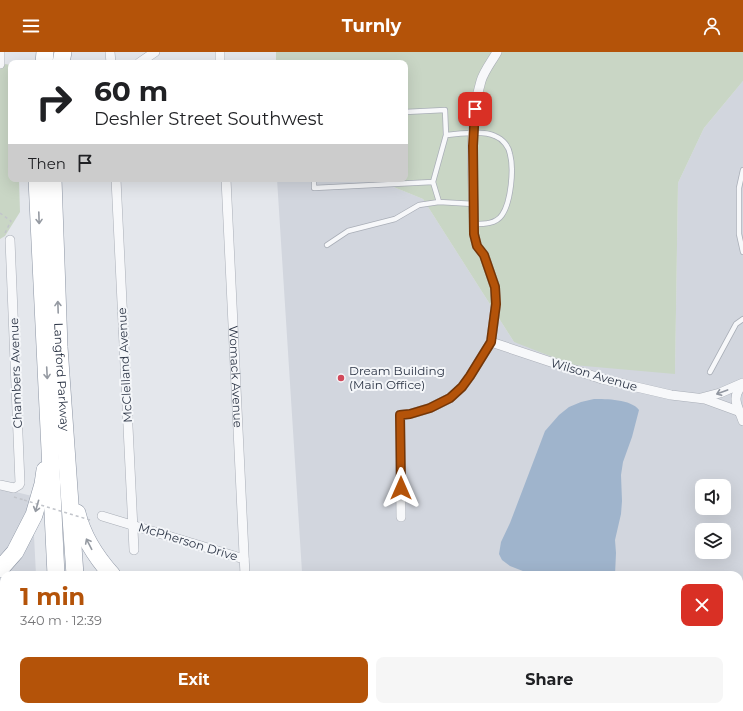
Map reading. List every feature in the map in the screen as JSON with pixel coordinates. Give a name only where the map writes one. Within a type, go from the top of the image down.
[{"type":"highway","name":"Langford Parkway","points":[[37,182],[58,442],[74,571]]},
{"type":"highway","name":"Langford Parkway","points":[[53,182],[59,347],[56,571]]},
{"type":"highway","points":[[0,569],[16,552],[34,516],[43,484],[58,442]]},
{"type":"highway","points":[[58,442],[83,531],[96,556],[109,571]]},
{"type":"street","points":[[0,52],[0,64]]},
{"type":"street","points":[[143,60],[155,52]]},
{"type":"street","points":[[401,517],[400,415],[410,414],[430,408],[450,398],[462,387],[491,342],[496,304],[495,287],[484,255],[477,246],[474,234],[474,133],[475,109],[481,80],[498,52]]},
{"type":"street","name":"McClelland Avenue","points":[[116,182],[134,550]]},
{"type":"street","name":"Womack Avenue","points":[[226,182],[245,571]]},
{"type":"street","name":"Chambers Avenue","points":[[0,485],[14,488],[19,486],[20,483],[10,240]]},
{"type":"street","name":"Wilson Avenue","points":[[491,342],[602,379],[671,395],[700,398]]},
{"type":"street","points":[[700,398],[720,393],[743,384]]},
{"type":"street","points":[[741,416],[736,406],[736,396],[737,391],[743,384]]},
{"type":"street","points":[[700,398],[716,402],[741,416]]},
{"type":"street","name":"McPherson Drive","points":[[102,516],[244,559]]},
{"type":"lane","points":[[408,112],[446,110],[446,135],[432,182],[439,202]]},
{"type":"lane","points":[[446,135],[474,133],[495,135],[504,142],[510,154],[511,175],[508,202],[502,216],[491,223],[474,224]]},
{"type":"lane","points":[[743,170],[739,188],[739,234],[743,252]]},
{"type":"lane","points":[[314,182],[314,188],[432,182]]},
{"type":"lane","points":[[327,245],[348,231],[395,220],[419,205],[439,202],[474,204]]},
{"type":"lane","points":[[710,372],[736,324],[743,319]]},
{"type":"path","points":[[0,213],[11,221]]},
{"type":"path","points":[[10,496],[90,520]]},
{"type":"shaded area","points":[[743,81],[743,571],[302,571],[277,182],[381,182],[423,199],[514,342],[675,373],[678,183],[704,128]]},
{"type":"shaded area","points":[[0,488],[32,496],[36,571],[0,571]]},
{"type":"green space","points":[[276,52],[743,52],[743,81],[704,128],[678,183],[675,374],[573,365],[514,342],[423,199],[381,182],[408,182],[408,60],[276,60]]},
{"type":"green space","points":[[5,64],[8,64],[8,182],[19,182],[20,212],[5,236],[0,239],[0,69]]},
{"type":"water","points":[[594,399],[611,400],[630,404],[639,410],[632,437],[623,462],[621,475],[622,501],[621,514],[615,540],[615,571],[523,571],[510,566],[502,560],[499,554],[501,542],[510,523],[545,431],[559,415],[569,407]]},
{"type":"place","name":"Dream Building (Main Office)","points":[[341,378]]},
{"type":"route","points":[[401,488],[400,415],[410,414],[430,408],[450,398],[462,387],[491,342],[496,304],[495,287],[484,255],[477,246],[474,234],[473,146],[475,109]]}]
